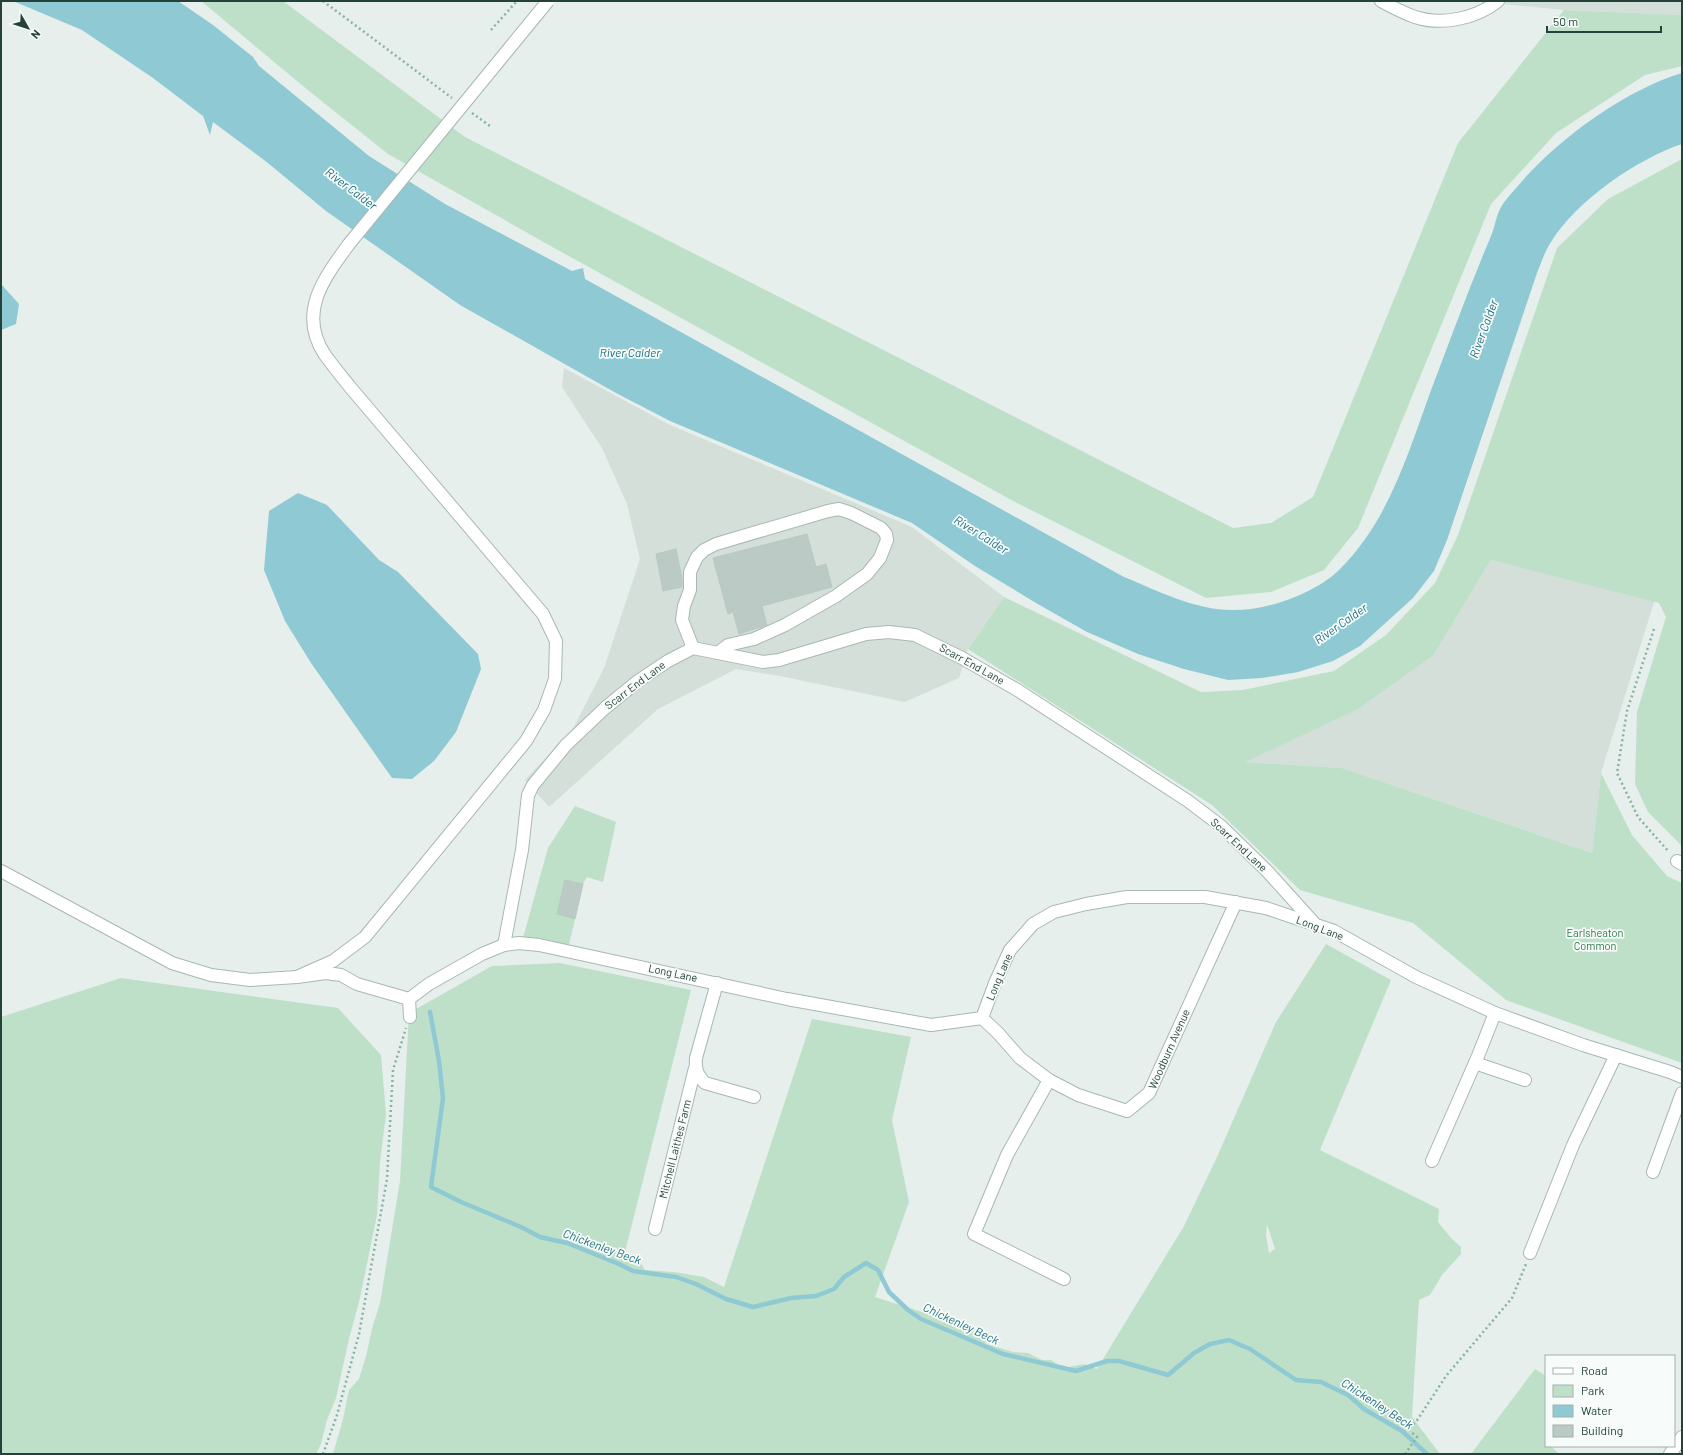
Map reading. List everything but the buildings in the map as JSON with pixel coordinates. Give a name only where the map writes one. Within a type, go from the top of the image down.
[{"type":"street","points":[[297,977],[333,961],[365,937],[526,741],[544,710],[555,678],[556,641],[542,614],[355,393],[324,354],[314,330],[313,310],[319,290],[330,270],[349,244],[548,1]]},
{"type":"street","points":[[1381,1],[1416,17],[1439,20],[1464,18],[1489,9],[1498,1]]},
{"type":"street","points":[[693,648],[682,620],[684,606],[690,590],[690,572],[697,557],[704,550],[716,544],[839,509],[870,522],[881,528],[886,534],[887,540],[880,558],[867,574],[836,596],[785,625],[754,639],[728,645],[718,653]]},
{"type":"street","name":"Scarr End Lane","points":[[504,945],[522,850],[528,795],[533,785],[566,745],[605,708],[638,680],[668,661],[693,648],[764,662],[779,660],[866,634],[889,632],[915,635],[939,646],[1019,691],[1188,801],[1221,826],[1268,872],[1315,924]]},
{"type":"street","points":[[1,872],[172,963],[211,975],[250,980],[297,977],[326,973],[341,975],[357,984],[409,999],[410,1016]]},
{"type":"street","name":"Long Lane","points":[[409,999],[429,984],[482,954],[504,945],[519,943],[539,945],[787,998],[931,1025],[982,1018],[995,983],[1010,950],[1032,924],[1054,912],[1086,904],[1128,897],[1205,896],[1266,908],[1334,931],[1416,977],[1495,1013],[1583,1045],[1682,1077]]},
{"type":"street","name":"Woodburn Avenue","points":[[982,1018],[998,1033],[1020,1058],[1049,1080],[1078,1094],[1127,1111],[1149,1093],[1236,902]]},
{"type":"street","name":"Mitchell Laithes Farm","points":[[655,1229],[695,1068],[696,1058],[717,983]]},
{"type":"street","points":[[1432,1161],[1477,1060],[1495,1013]]},
{"type":"street","points":[[1530,1253],[1573,1145],[1616,1056]]},
{"type":"street","points":[[1477,1060],[1525,1080]]},
{"type":"street","points":[[695,1068],[699,1078],[705,1083],[754,1097]]},
{"type":"street","points":[[1049,1080],[1008,1155],[974,1234],[1064,1279]]},
{"type":"street","points":[[1653,1172],[1682,1093]]},
{"type":"street","points":[[1675,1447],[1682,1437]]},
{"type":"path","points":[[323,1],[459,102]]},
{"type":"path","points":[[491,30],[517,1]]},
{"type":"path","points":[[471,112],[490,126]]},
{"type":"path","points":[[1654,629],[1627,711],[1617,773],[1638,817],[1680,862]]},
{"type":"path","points":[[323,1454],[337,1414],[359,1334],[387,1179],[393,1070],[410,1016]]},
{"type":"path","points":[[1405,1454],[1417,1437],[1408,1429],[1416,1422],[1446,1376],[1512,1298],[1530,1253]]},
{"type":"shaded area","points":[[1472,1],[1682,1],[1682,15],[1564,10]]},
{"type":"shaded area","points":[[564,368],[670,425],[912,527],[1004,597],[968,649],[959,678],[905,702],[780,676],[736,669],[658,709],[549,807],[525,780],[574,727],[604,668],[640,559],[627,504],[602,448],[562,387]]},
{"type":"shaded area","points":[[1491,560],[1655,599],[1601,773],[1592,853],[1342,768],[1244,762],[1357,710],[1433,656]]},
{"type":"green space","points":[[201,1],[283,1],[465,137],[1233,528],[1271,523],[1313,497],[1458,143],[1564,10],[1682,15],[1682,66],[1645,75],[1556,133],[1491,204],[1358,528],[1324,570],[1271,592],[1206,598],[1015,502],[547,244],[388,154],[309,91]]},
{"type":"green space","name":"Earlsheaton Common","points":[[1682,159],[1682,846],[1648,812],[1635,784],[1637,712],[1666,617],[1659,603],[1491,560],[1433,656],[1357,710],[1245,762],[1342,768],[1592,853],[1601,773],[1632,835],[1667,876],[1682,883],[1682,1063],[1506,1000],[1413,923],[1300,890],[1212,805],[968,649],[1004,597],[1201,692],[1243,690],[1334,671],[1386,635],[1435,583],[1458,535],[1557,248],[1608,199]]},
{"type":"green space","points":[[575,806],[616,822],[603,882],[587,877],[583,884],[565,880],[557,914],[575,919],[568,949],[523,938],[548,848]]},
{"type":"green space","points":[[1326,944],[1391,980],[1320,1150],[1439,1209],[1438,1222],[1451,1238],[1461,1247],[1461,1254],[1442,1275],[1430,1295],[1419,1300],[1412,1417],[1440,1454],[333,1454],[343,1419],[349,1390],[359,1379],[380,1303],[400,1181],[409,1013],[492,966],[560,963],[691,990],[625,1252],[639,1260],[645,1270],[674,1272],[704,1277],[724,1287],[812,1019],[911,1037],[892,1120],[909,1202],[875,1297],[976,1329],[987,1344],[1013,1352],[1028,1353],[1042,1360],[1051,1360],[1064,1368],[1084,1364],[1097,1369],[1184,1226],[1217,1157],[1276,1022]],"holes":[[[1267,1224],[1275,1249],[1269,1253],[1266,1235]]]},
{"type":"green space","points":[[121,978],[338,1008],[381,1055],[386,1114],[380,1162],[377,1215],[360,1298],[336,1398],[327,1420],[321,1444],[316,1454],[1,1454],[1,1017]]},
{"type":"green space","points":[[1535,1369],[1545,1375],[1545,1447],[1552,1447],[1559,1454],[1471,1454]]},
{"type":"water","name":"River Calder","points":[[13,1],[178,1],[213,25],[253,57],[259,66],[369,156],[445,204],[572,271],[583,268],[585,279],[1124,577],[1192,604],[1221,609],[1235,610],[1263,607],[1306,592],[1331,577],[1341,568],[1372,529],[1395,486],[1405,463],[1430,393],[1492,233],[1499,210],[1533,170],[1571,135],[1615,104],[1660,81],[1682,73],[1682,144],[1646,160],[1609,183],[1576,212],[1562,227],[1549,246],[1537,273],[1447,540],[1434,571],[1413,598],[1360,646],[1333,661],[1298,672],[1262,678],[1228,680],[1184,669],[1138,654],[1087,632],[975,566],[912,523],[670,421],[616,393],[460,305],[326,211],[268,163],[213,122],[210,135],[203,116],[153,78],[82,30]]},
{"type":"water","points":[[1,284],[19,304],[16,324],[1,330]]},
{"type":"water","points":[[298,493],[327,505],[379,560],[398,572],[478,654],[481,669],[456,732],[434,761],[412,779],[392,778],[311,663],[285,621],[264,570],[269,511]]},
{"type":"waterway","name":"Chickenley Beck","points":[[430,1012],[439,1061],[443,1098],[431,1187],[461,1202],[521,1227],[540,1237],[567,1243],[633,1271],[676,1277],[696,1284],[726,1299],[753,1307],[791,1298],[816,1296],[834,1289],[844,1277],[866,1263],[878,1270],[889,1292],[908,1310],[921,1319],[1003,1354],[1076,1371],[1107,1361],[1119,1361],[1168,1375],[1194,1353],[1210,1344],[1229,1340],[1250,1349],[1296,1380],[1321,1382],[1348,1395],[1364,1409],[1402,1431],[1427,1454]]}]
